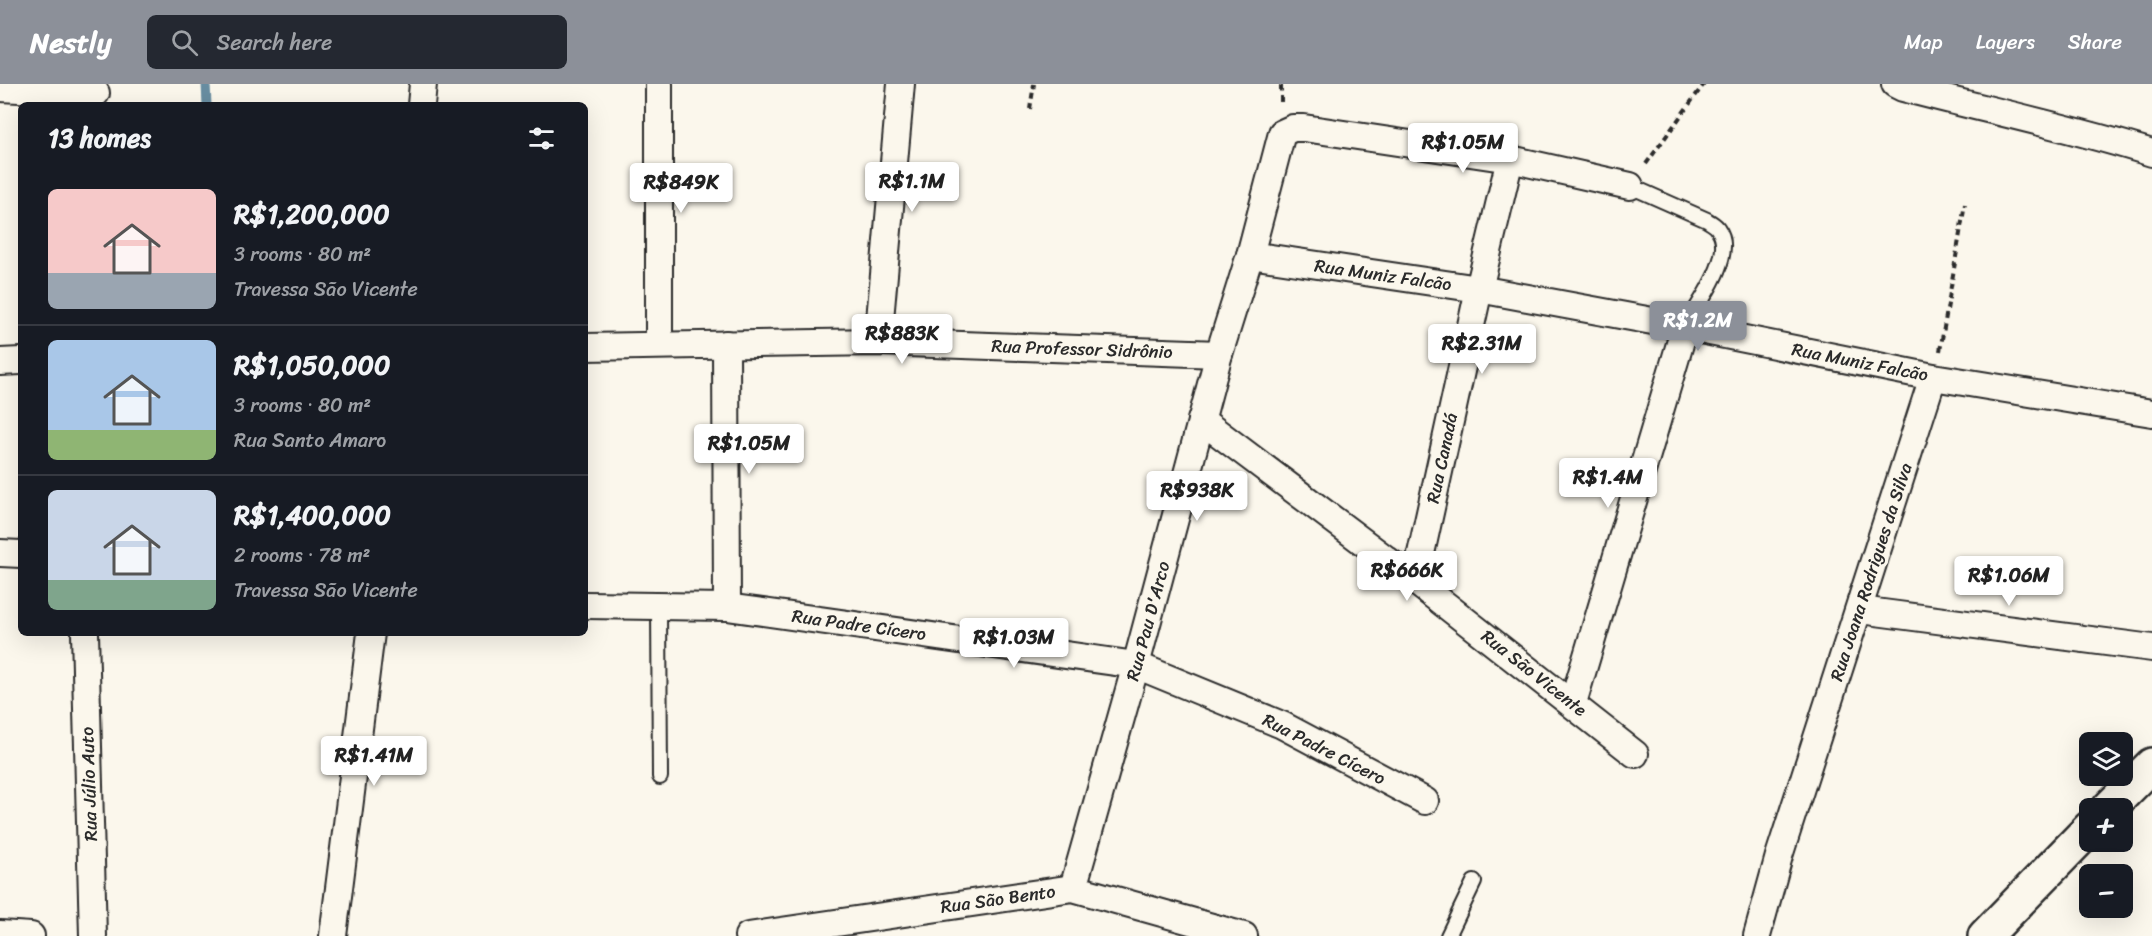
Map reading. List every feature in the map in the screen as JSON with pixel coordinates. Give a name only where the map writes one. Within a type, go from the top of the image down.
[{"type":"street","points":[[421,102],[423,84]]},
{"type":"street","points":[[659,84],[659,345]]},
{"type":"street","points":[[878,342],[901,84]]},
{"type":"street","points":[[1895,84],[2152,153]]},
{"type":"street","points":[[0,88],[96,94]]},
{"type":"street","name":"Rua Pau D'Arco","points":[[1073,888],[1282,133],[1287,129],[1304,128],[1510,159]]},
{"type":"street","points":[[1510,159],[1630,186]]},
{"type":"street","name":"Rua Canadá","points":[[1416,581],[1479,289],[1510,159]]},
{"type":"street","name":"Rua Muniz Falcão","points":[[1250,255],[1479,289],[1933,377],[2152,412]]},
{"type":"street","points":[[1573,703],[1684,327]]},
{"type":"street","name":"Rua Professor Sidrônio","points":[[588,347],[878,342],[1219,354]]},
{"type":"street","points":[[726,344],[727,607]]},
{"type":"street","points":[[0,362],[18,361]]},
{"type":"street","name":"Rua Joana Rodrigues da Silva","points":[[1757,936],[1779,856],[1860,610],[1933,377]]},
{"type":"street","name":"Rua São Vicente","points":[[1201,420],[1416,581],[1635,754]]},
{"type":"street","points":[[0,554],[18,554]]},
{"type":"street","name":"Rua Padre Cícero","points":[[588,604],[727,607],[1136,665],[1282,725],[1425,801]]},
{"type":"street","points":[[1860,610],[2152,648]]},
{"type":"street","name":"Rua Júlio Auto","points":[[85,636],[93,936]]},
{"type":"street","points":[[333,936],[371,636]]},
{"type":"street","points":[[2119,798],[2152,765]]},
{"type":"street","points":[[1985,936],[2079,839]]},
{"type":"street","name":"Rua São Bento","points":[[748,936],[1073,888],[1244,936]]},
{"type":"street","points":[[0,934],[31,936]]},
{"type":"lane","points":[[1630,186],[1707,220],[1718,227],[1722,235],[1724,249],[1721,265],[1684,327]]},
{"type":"lane","points":[[659,605],[660,777]]},
{"type":"lane","points":[[1448,936],[1474,882]]},
{"type":"path","points":[[1030,109],[1034,84]]},
{"type":"path","points":[[1630,186],[1704,84]]},
{"type":"path","points":[[1933,377],[1965,204]]},
{"type":"waterway","points":[[206,84],[207,102]]}]
